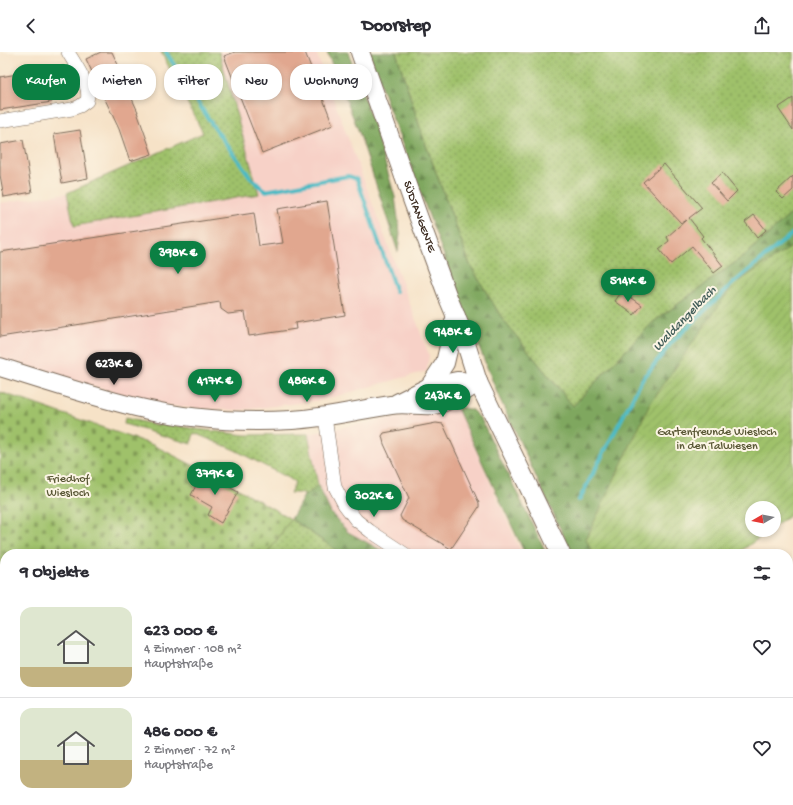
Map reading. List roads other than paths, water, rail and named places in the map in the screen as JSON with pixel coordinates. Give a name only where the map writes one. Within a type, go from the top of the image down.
[{"type":"street","points":[[0,121],[72,109],[88,101],[89,95],[85,82],[68,52]]},
{"type":"street","name":"SÜDTANGENTE","points":[[360,52],[413,202],[462,331],[478,382],[559,549]]},
{"type":"street","points":[[429,387],[445,363],[449,346],[449,338],[456,316]]},
{"type":"street","points":[[0,367],[108,400],[137,407],[182,415],[229,420],[292,420],[325,417],[392,405],[434,405],[463,394],[478,382]]},
{"type":"street","points":[[392,405],[429,387],[457,381],[478,382]]},
{"type":"street","points":[[325,417],[335,487],[344,504],[361,523],[398,549]]},
{"type":"waterway","points":[[166,52],[213,126],[252,179],[265,191],[348,176],[357,179],[396,292]]},
{"type":"waterway","name":"Waldangelbach","points":[[579,500],[642,380],[672,342],[729,287],[793,233]]},
{"type":"park label","name":"Gartenfreunde Wiesloch in den Talwiesen","points":[[717,440]]},
{"type":"park label","name":"Friedhof Wiesloch","points":[[68,487]]}]
